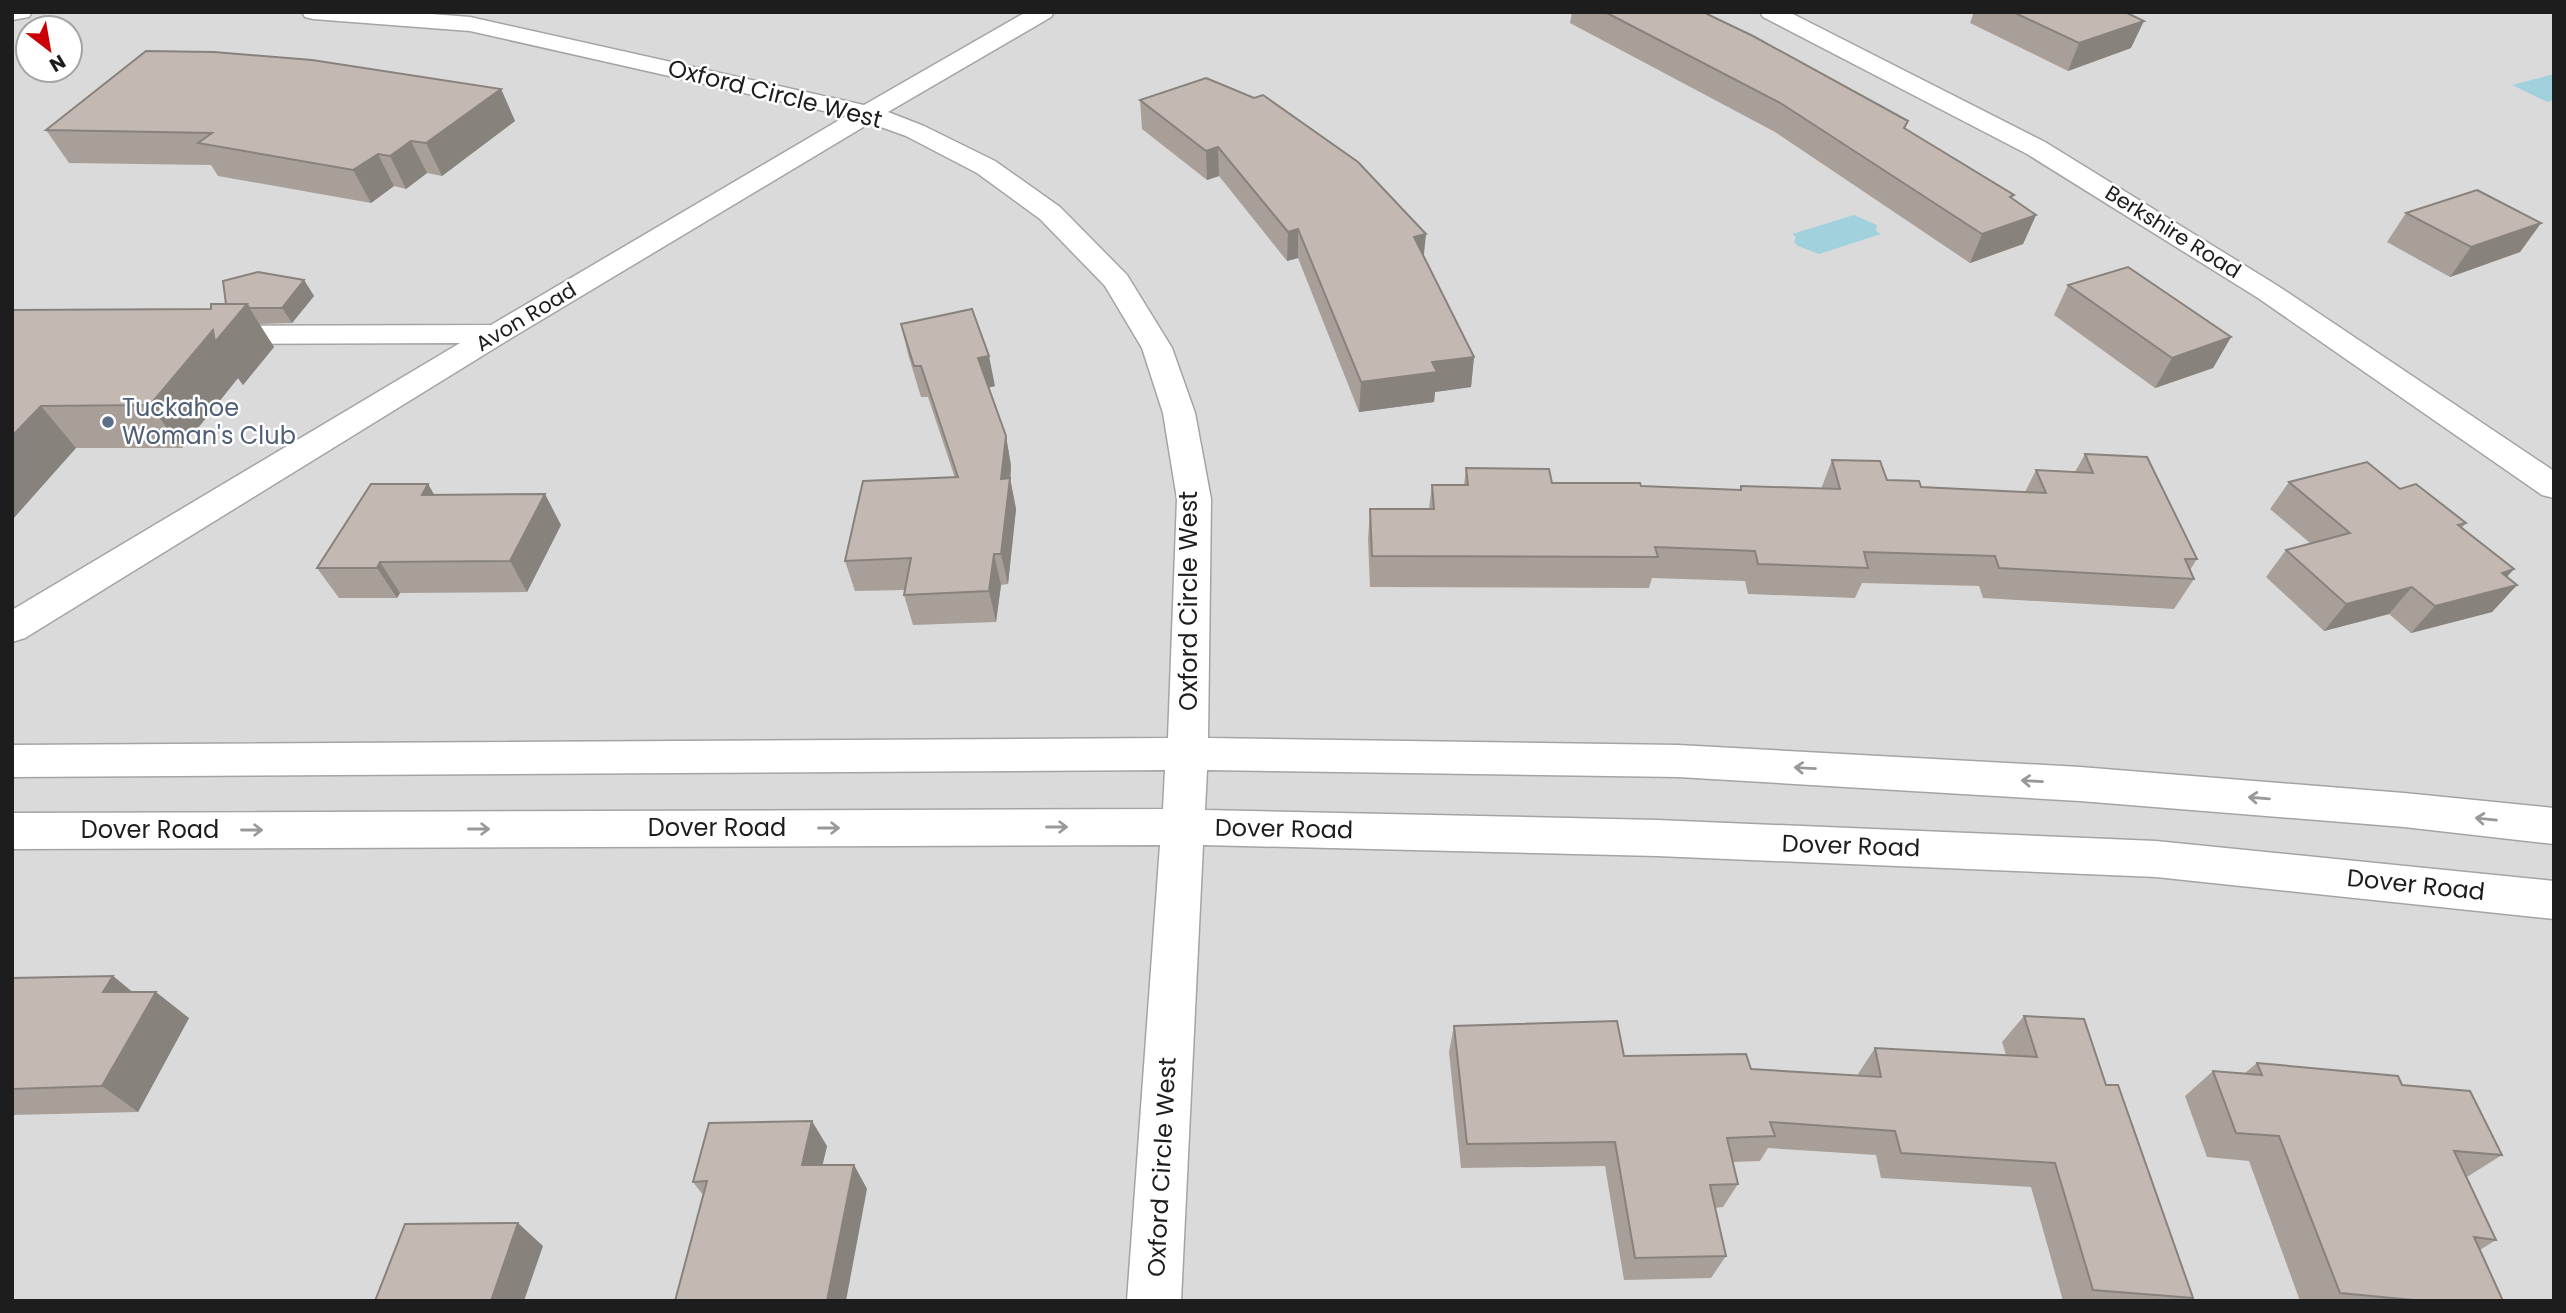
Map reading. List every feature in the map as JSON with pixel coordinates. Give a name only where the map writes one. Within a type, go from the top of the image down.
[{"type":"street","points":[[12,13],[21,12]]},
{"type":"street","name":"Oxford Circle West","points":[[313,12],[470,24],[868,113],[915,131],[986,167],[1050,213],[1117,281],[1157,348],[1179,413],[1194,499],[1187,753],[1154,1301]]},
{"type":"street","name":"Avon Road","points":[[12,628],[497,334],[1043,12]]},
{"type":"street","name":"Berkshire Road","points":[[1771,12],[2036,148],[2268,292],[2554,487]]},
{"type":"street","points":[[184,335],[497,334]]},
{"type":"street","points":[[12,761],[1187,753],[1692,762],[2080,784],[2404,810],[2554,826]]},
{"type":"street","name":"Dover Road","points":[[12,831],[1181,827],[1657,838],[2156,859],[2554,900]]},
{"type":"shaded area","points":[[12,12],[2554,12],[2554,1301],[12,1301]]},
{"type":"water","points":[[2554,74],[2554,100],[2547,102],[2512,85]]},
{"type":"water","points":[[1854,215],[1877,225],[1876,231],[1881,234],[1819,254],[1794,242],[1796,237],[1792,234]]},
{"type":"building","points":[[1605,12],[1703,12],[1753,36],[1908,121],[1904,128],[2014,195],[2010,197],[2036,215],[1982,234],[1782,104]]},
{"type":"building","points":[[2013,12],[2125,12],[2144,21],[2079,43]]},
{"type":"building","points":[[146,51],[214,52],[312,60],[501,89],[426,143],[411,141],[390,156],[378,154],[353,170],[198,143],[212,133],[46,130]]},
{"type":"building","points":[[1206,78],[1254,98],[1263,95],[1358,162],[1426,234],[1414,237],[1474,357],[1432,362],[1437,372],[1361,382],[1298,229],[1288,232],[1218,147],[1206,151],[1140,100]]},
{"type":"building","points":[[2477,190],[2541,223],[2471,247],[2406,213]]},
{"type":"building","points":[[2128,267],[2231,337],[2172,358],[2068,285]]},
{"type":"building","points":[[258,272],[304,280],[282,308],[249,308],[247,304],[226,304],[223,281]]},
{"type":"building","points":[[211,304],[247,304],[215,342],[213,330],[150,405],[41,406],[12,436],[12,310],[211,309]]},
{"type":"building","points":[[972,309],[989,356],[978,358],[1006,436],[1001,479],[1010,478],[1001,554],[994,554],[989,591],[904,595],[911,558],[845,561],[863,481],[958,477],[921,366],[914,366],[901,324]]},
{"type":"building","points":[[2085,454],[2147,457],[2197,559],[2185,559],[2194,579],[1999,568],[1995,556],[1864,552],[1868,568],[1758,564],[1755,551],[1655,547],[1658,557],[1372,556],[1370,509],[1434,509],[1432,485],[1468,485],[1466,468],[1549,469],[1552,483],[1640,483],[1641,486],[1741,490],[1741,486],[1840,489],[1832,460],[1880,461],[1887,480],[1919,481],[1921,487],[2046,493],[2036,470],[2093,473]]},
{"type":"building","points":[[2367,462],[2400,489],[2416,484],[2466,523],[2458,525],[2514,569],[2502,573],[2517,585],[2435,606],[2412,587],[2346,604],[2286,550],[2350,533],[2289,482]]},
{"type":"building","points":[[371,484],[428,484],[422,495],[545,494],[510,561],[380,562],[377,568],[317,568]]},
{"type":"building","points":[[113,976],[103,992],[156,992],[102,1086],[12,1089],[12,978]]},
{"type":"building","points":[[2024,1016],[2084,1019],[2106,1085],[2118,1085],[2193,1298],[2093,1290],[2055,1163],[1901,1153],[1895,1131],[1770,1122],[1775,1136],[1727,1138],[1738,1184],[1710,1185],[1726,1256],[1635,1258],[1615,1142],[1467,1144],[1454,1026],[1617,1021],[1624,1056],[1746,1054],[1751,1069],[1881,1077],[1875,1048],[2037,1057]]},
{"type":"building","points":[[2257,1063],[2398,1076],[2402,1085],[2470,1091],[2502,1155],[2454,1151],[2496,1240],[2474,1237],[2503,1301],[2424,1301],[2340,1293],[2279,1136],[2236,1133],[2213,1071],[2262,1075]]},
{"type":"building","points":[[812,1121],[802,1165],[854,1165],[827,1301],[675,1301],[707,1181],[693,1182],[709,1123]]},
{"type":"building","points":[[518,1223],[491,1301],[375,1301],[405,1224]]},
{"type":"place","name":"Tuckahoe Woman's Club","points":[[108,422]]}]
